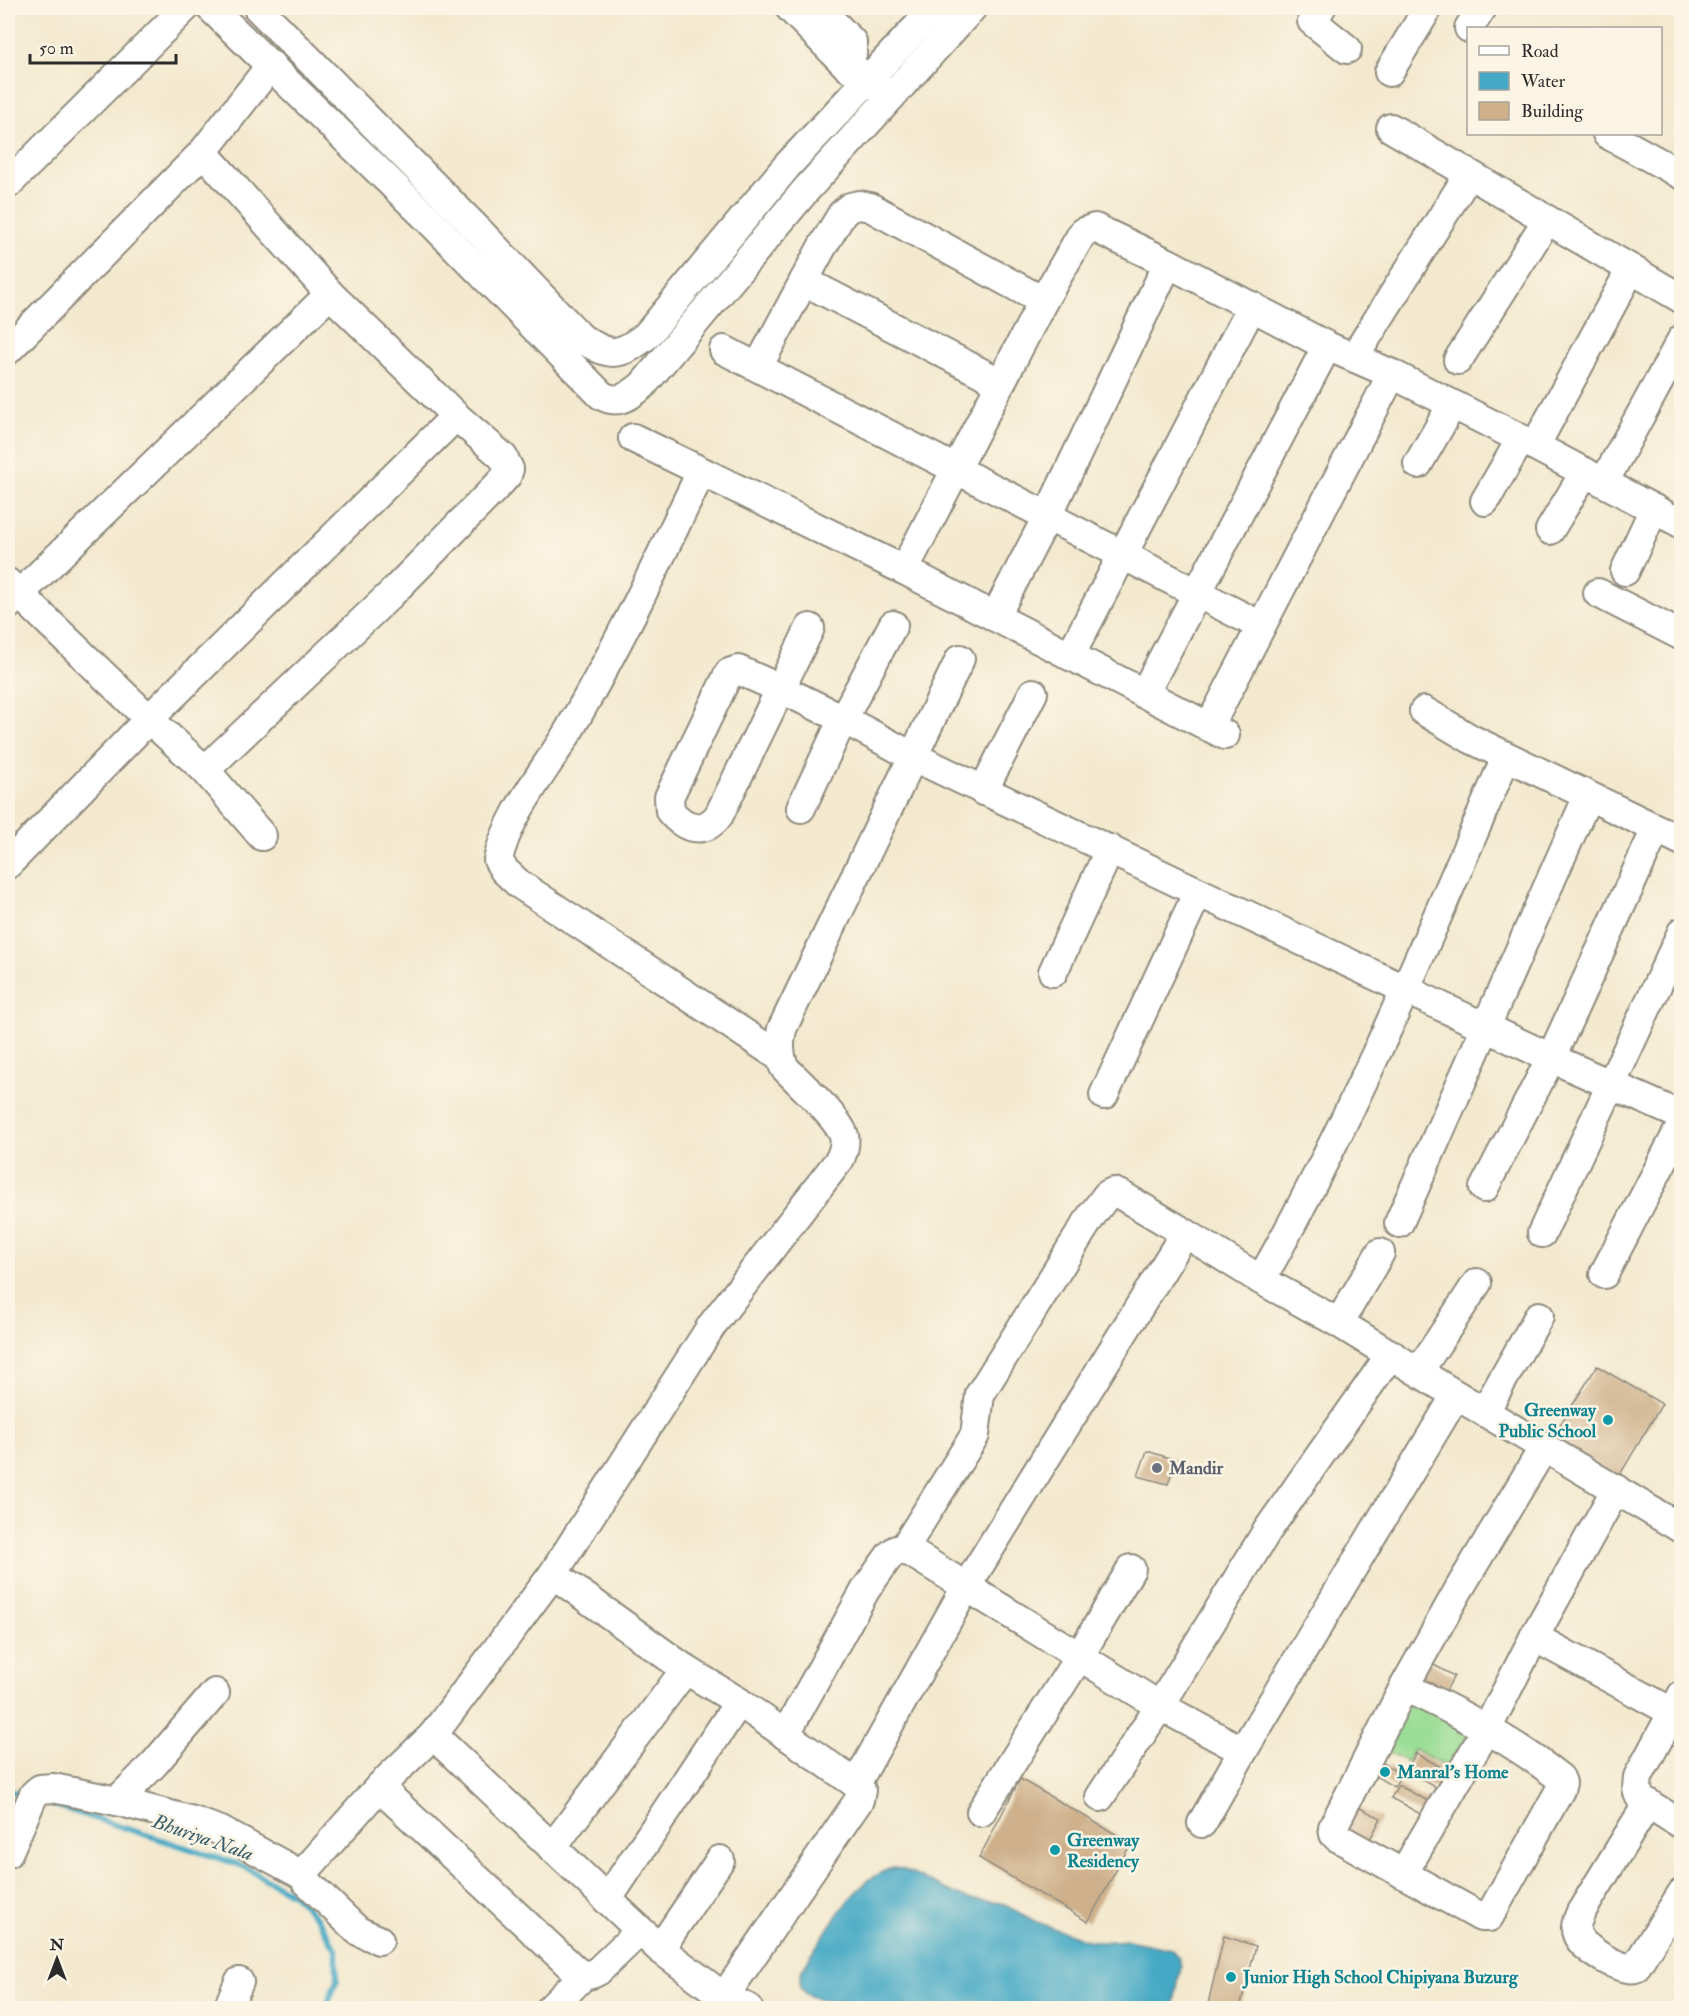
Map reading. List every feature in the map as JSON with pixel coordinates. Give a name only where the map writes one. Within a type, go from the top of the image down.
[{"type":"street","points":[[8,184],[185,8]]},
{"type":"street","points":[[212,8],[429,220],[601,395],[609,400],[621,400],[642,386],[805,191],[972,8]]},
{"type":"street","points":[[790,8],[858,72],[890,98]]},
{"type":"street","points":[[819,8],[852,42],[852,54],[858,72]]},
{"type":"street","points":[[263,9],[311,63],[479,231],[581,338],[599,350],[616,354],[630,349],[661,319],[787,166],[858,72],[935,8]]},
{"type":"street","points":[[1320,8],[1312,21],[1347,49]]},
{"type":"street","points":[[1389,72],[1428,8]]},
{"type":"street","points":[[1470,27],[1482,8]]},
{"type":"street","points":[[8,350],[280,74],[311,63]]},
{"type":"street","points":[[1391,128],[1682,299]]},
{"type":"street","points":[[1609,135],[1682,176]]},
{"type":"street","points":[[202,152],[330,294],[456,416],[503,457],[509,469],[507,475],[390,595],[205,770]]},
{"type":"street","points":[[1355,356],[1470,174]]},
{"type":"street","points":[[758,367],[842,214],[850,207],[859,205],[870,207],[1043,301]]},
{"type":"street","points":[[1458,360],[1547,220]]},
{"type":"street","points":[[904,570],[1043,301],[1083,232],[1088,229],[1100,229],[1327,346],[1355,356],[1392,374],[1528,442],[1682,524]]},
{"type":"street","points":[[996,617],[1168,263]]},
{"type":"street","points":[[1485,501],[1528,442],[1630,269]]},
{"type":"street","points":[[804,281],[1001,383]]},
{"type":"street","points":[[262,836],[205,770],[11,594],[330,294]]},
{"type":"street","points":[[1070,656],[1252,306]]},
{"type":"street","points":[[661,319],[686,333]]},
{"type":"street","points":[[1550,530],[1595,477],[1682,339]]},
{"type":"street","points":[[1144,694],[1327,346]]},
{"type":"street","points":[[724,350],[1261,626]]},
{"type":"street","points":[[633,438],[904,570],[1217,731],[1261,626],[1392,374]]},
{"type":"street","points":[[1418,464],[1452,405]]},
{"type":"street","points":[[8,864],[149,719],[456,416]]},
{"type":"street","points":[[701,471],[654,571],[568,731],[519,811],[501,846],[498,860],[504,870],[519,884],[780,1057]]},
{"type":"street","points":[[1625,572],[1654,509]]},
{"type":"street","points":[[1598,593],[1682,636]]},
{"type":"street","points":[[801,808],[843,719],[893,625]]},
{"type":"street","points":[[810,628],[779,688],[715,821],[701,828],[690,826],[674,817],[670,812],[669,797],[729,673],[738,670],[779,688],[843,719],[914,757],[1198,892],[1551,1058],[1682,1116]]},
{"type":"street","points":[[304,1876],[305,1871],[380,1787],[433,1735],[553,1574],[712,1325],[840,1159],[844,1137],[837,1123],[784,1067],[780,1057],[779,1043],[782,1029],[960,659]]},
{"type":"street","points":[[983,790],[1033,693]]},
{"type":"street","points":[[1424,711],[1471,739],[1682,841]]},
{"type":"street","points":[[1261,1280],[1305,1202],[1407,989],[1506,756]]},
{"type":"street","points":[[1399,1223],[1588,796]]},
{"type":"street","points":[[1484,1188],[1551,1058],[1656,829]]},
{"type":"street","points":[[1053,972],[1110,849]]},
{"type":"street","points":[[1104,1095],[1198,892]]},
{"type":"street","points":[[1542,1233],[1682,932]]},
{"type":"street","points":[[1604,1274],[1682,1124]]},
{"type":"street","points":[[903,1550],[975,1435],[980,1394],[1092,1215],[1107,1195],[1113,1192],[1261,1280],[1339,1323],[1682,1529]]},
{"type":"street","points":[[856,1784],[966,1587],[1185,1233]]},
{"type":"street","points":[[1339,1323],[1380,1253]]},
{"type":"street","points":[[1419,1371],[1477,1283]]},
{"type":"street","points":[[1485,1411],[1539,1316]]},
{"type":"street","points":[[1100,1797],[1160,1706],[1267,1531],[1391,1354]]},
{"type":"street","points":[[1202,1823],[1456,1395]]},
{"type":"street","points":[[1404,1687],[1487,1729],[1555,1774],[1562,1783],[1489,1917],[1480,1917],[1337,1837],[1333,1827],[1404,1687],[1459,1589],[1544,1447]]},
{"type":"street","points":[[1403,1874],[1487,1729],[1534,1637],[1616,1489]]},
{"type":"street","points":[[785,1735],[866,1589],[890,1555],[896,1550],[903,1550],[910,1552],[1160,1706],[1243,1751]]},
{"type":"street","points":[[981,1812],[1079,1658],[1131,1569]]},
{"type":"street","points":[[433,1735],[650,1940],[736,2003],[859,1800],[861,1790],[856,1784],[739,1702],[688,1671],[553,1574]]},
{"type":"street","points":[[1534,1637],[1677,1704],[1638,1777],[1637,1793],[1641,1799],[1682,1825]]},
{"type":"street","points":[[552,1848],[682,1674],[688,1671]]},
{"type":"street","points":[[117,1801],[154,1764],[215,1693]]},
{"type":"street","points":[[607,1900],[739,1702]]},
{"type":"street","points":[[380,1787],[576,1971],[584,1975],[591,1975],[650,1940],[720,1860]]},
{"type":"street","points":[[8,1853],[34,1794],[40,1790],[53,1788],[117,1801],[194,1821],[221,1831],[304,1876],[306,1881],[358,1931],[379,1941]]},
{"type":"street","points":[[1648,1803],[1581,1912],[1576,1924],[1576,1934],[1583,1945],[1620,1967],[1629,1970],[1635,1968],[1682,1893]]},
{"type":"street","points":[[551,2008],[584,1975]]},
{"type":"street","points":[[228,2008],[238,1982]]},
{"type":"green space","points":[[1405,1693],[1476,1730],[1450,1768],[1413,1749],[1407,1762],[1380,1747]]},
{"type":"water","points":[[893,1868],[902,1869],[967,1899],[1001,1903],[1037,1922],[1087,1940],[1099,1942],[1128,1940],[1171,1949],[1178,1957],[1181,1966],[1173,2008],[892,2008],[821,2000],[806,1994],[800,1988],[802,1970],[840,1910],[865,1883]]},
{"type":"building","name":"Greenway Public School","points":[[1597,1366],[1662,1404],[1618,1478],[1553,1436]]},
{"type":"building","name":"Mandir","points":[[1147,1451],[1176,1460],[1168,1484],[1138,1476]]},
{"type":"building","points":[[1423,1659],[1454,1676],[1439,1703],[1408,1686]]},
{"type":"building","points":[[1416,1753],[1446,1770],[1436,1788],[1406,1771]]},
{"type":"building","name":"Manral's Home","points":[[1374,1759],[1402,1773],[1394,1787],[1367,1771]]},
{"type":"building","name":"Greenway Residency","points":[[1020,1779],[1131,1843],[1088,1922],[979,1858]]},
{"type":"building","points":[[1398,1785],[1432,1803],[1424,1816],[1391,1798]]},
{"type":"building","points":[[1347,1802],[1381,1818],[1367,1845],[1333,1827]]},
{"type":"building","name":"Junior High School Chipiyana Buzurg","points":[[1224,1936],[1256,1946],[1240,2008],[1207,2008]]},
{"type":"waterway","name":"Bhuriya Nala","points":[[8,1790],[25,1796]]},
{"type":"waterway","name":"Bhuriya Nala","points":[[41,1801],[243,1866],[294,1895],[317,1918],[336,1949],[337,1980],[326,2008]]},
{"type":"place","name":"Greenway Public School","points":[[1608,1420]]},
{"type":"place","name":"Mandir","points":[[1157,1468]]},
{"type":"place","name":"Manral's Home","points":[[1385,1772]]},
{"type":"place","name":"Greenway Residency","points":[[1055,1850]]},
{"type":"place","name":"Junior High School Chipiyana Buzurg","points":[[1231,1977]]}]
